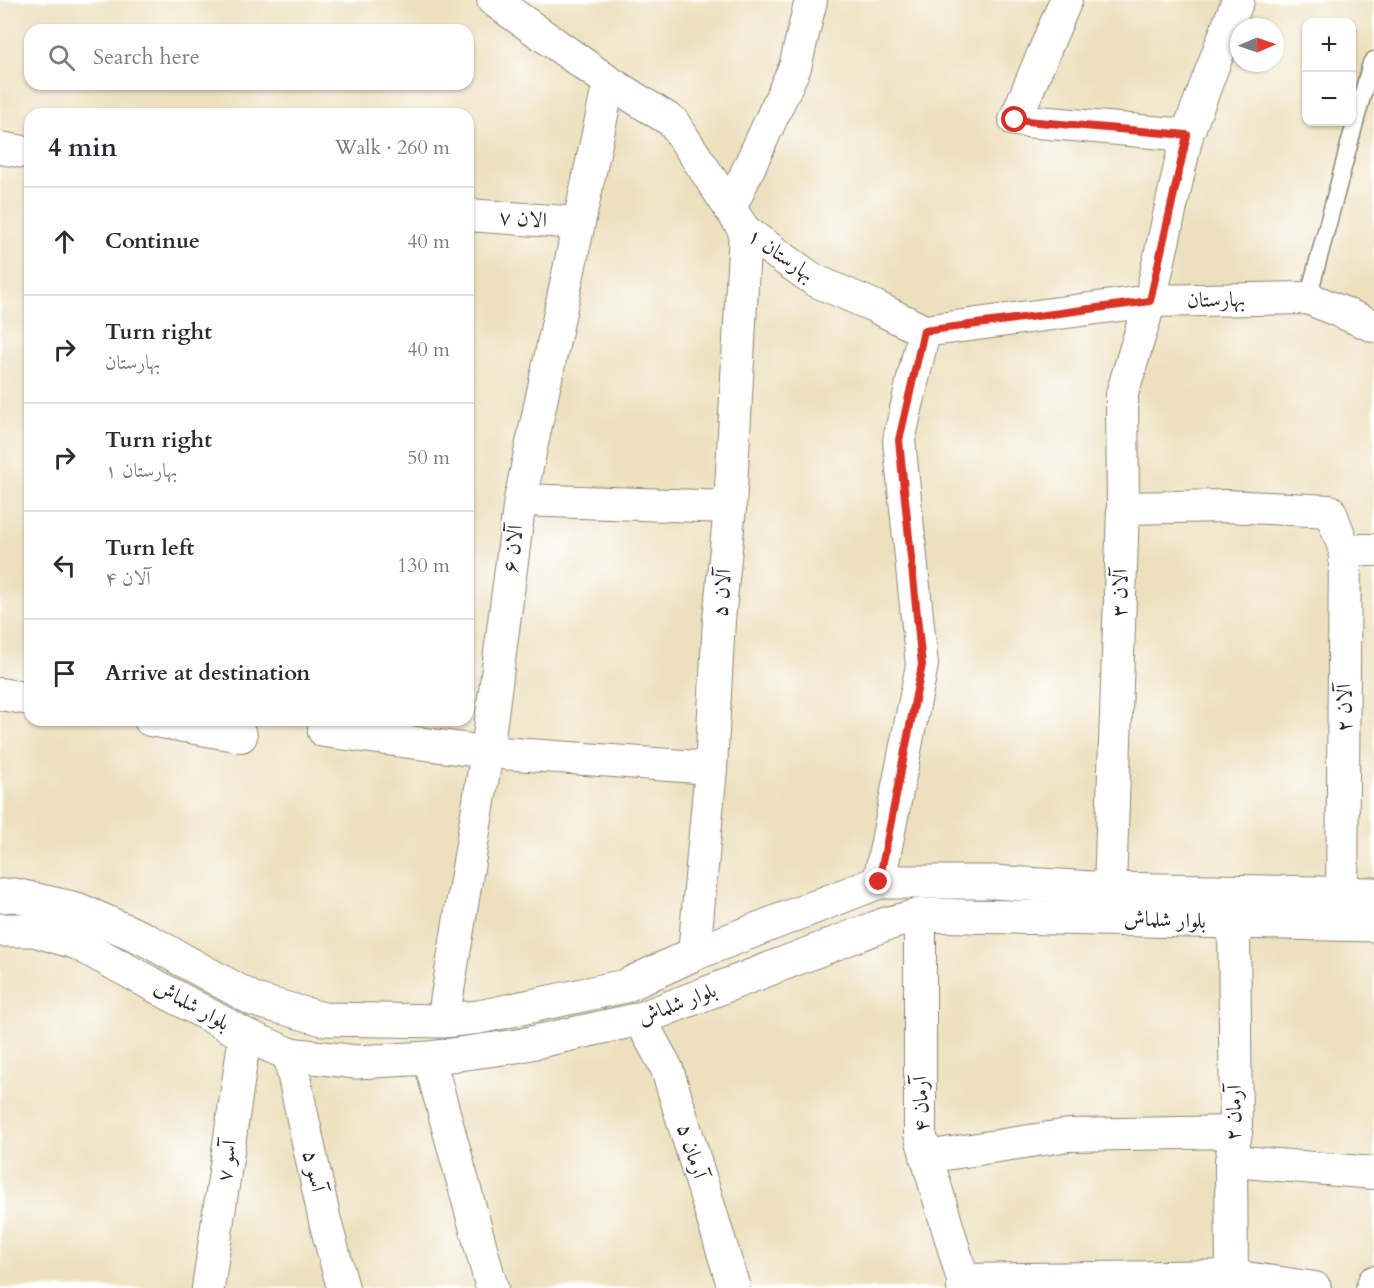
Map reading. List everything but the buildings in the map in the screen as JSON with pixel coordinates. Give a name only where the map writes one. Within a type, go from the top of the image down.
[{"type":"main road","name":"بلوار شلماش","points":[[0,897],[15,895],[77,909],[145,939],[255,1000],[323,1019],[443,1021],[479,1017],[625,986],[694,954],[879,882],[993,882],[1110,889],[1364,910]]},
{"type":"main road","name":"بلوار شلماش","points":[[0,930],[34,930],[77,943],[245,1035],[289,1054],[356,1062],[429,1058],[517,1047],[640,1019],[883,925],[920,915],[1234,923],[1364,910]]},
{"type":"street","name":"بهارستان ۱","points":[[493,0],[609,82],[673,122],[738,220],[814,280],[924,331]]},
{"type":"street","points":[[738,220],[795,67],[811,0]]},
{"type":"street","points":[[1066,0],[1015,120],[1187,135]]},
{"type":"street","points":[[879,882],[922,665],[899,440],[924,331],[1150,301],[1187,135],[1238,0]]},
{"type":"street","name":"آلان ۶","points":[[443,1021],[487,753],[520,500],[609,82]]},
{"type":"street","points":[[0,148],[24,152]]},
{"type":"street","name":"الان ۷","points":[[474,215],[579,223]]},
{"type":"street","name":"آلان ۵","points":[[694,954],[711,768],[719,620],[730,507],[738,220]]},
{"type":"street","name":"بهارستان","points":[[1150,301],[1308,298],[1374,326]]},
{"type":"street","name":"آلان ۳","points":[[1110,889],[1123,507],[1122,394],[1150,301]]},
{"type":"street","points":[[520,500],[730,507]]},
{"type":"street","points":[[1123,507],[1225,506],[1330,511],[1359,550]]},
{"type":"street","name":"آلان ۲","points":[[1359,550],[1364,910]]},
{"type":"street","points":[[0,694],[24,698]]},
{"type":"street","points":[[184,726],[241,736]]},
{"type":"street","points":[[324,726],[324,731],[487,753],[711,768]]},
{"type":"street","name":"آرمان ۴","points":[[920,915],[920,1134],[963,1284]]},
{"type":"street","name":"آرمان ۲","points":[[1234,923],[1234,1146],[1374,1173]]},
{"type":"street","name":"آرمان ۵","points":[[640,1019],[667,1069],[734,1288]]},
{"type":"street","name":"آسو ۷","points":[[208,1288],[245,1035]]},
{"type":"street","name":"آسو ۵","points":[[289,1054],[325,1221],[343,1288]]},
{"type":"street","points":[[429,1058],[492,1288]]},
{"type":"street","points":[[926,1157],[1070,1135],[1234,1146],[1232,1282]]},
{"type":"street","points":[[963,1284],[1232,1282],[1315,1288]]},
{"type":"street","points":[[1372,1288],[1374,1282]]},
{"type":"lane","points":[[1308,298],[1371,63],[1374,60]]},
{"type":"route","points":[[879,882],[922,665],[899,440],[924,331],[1150,301],[1187,135],[1015,120]]}]
